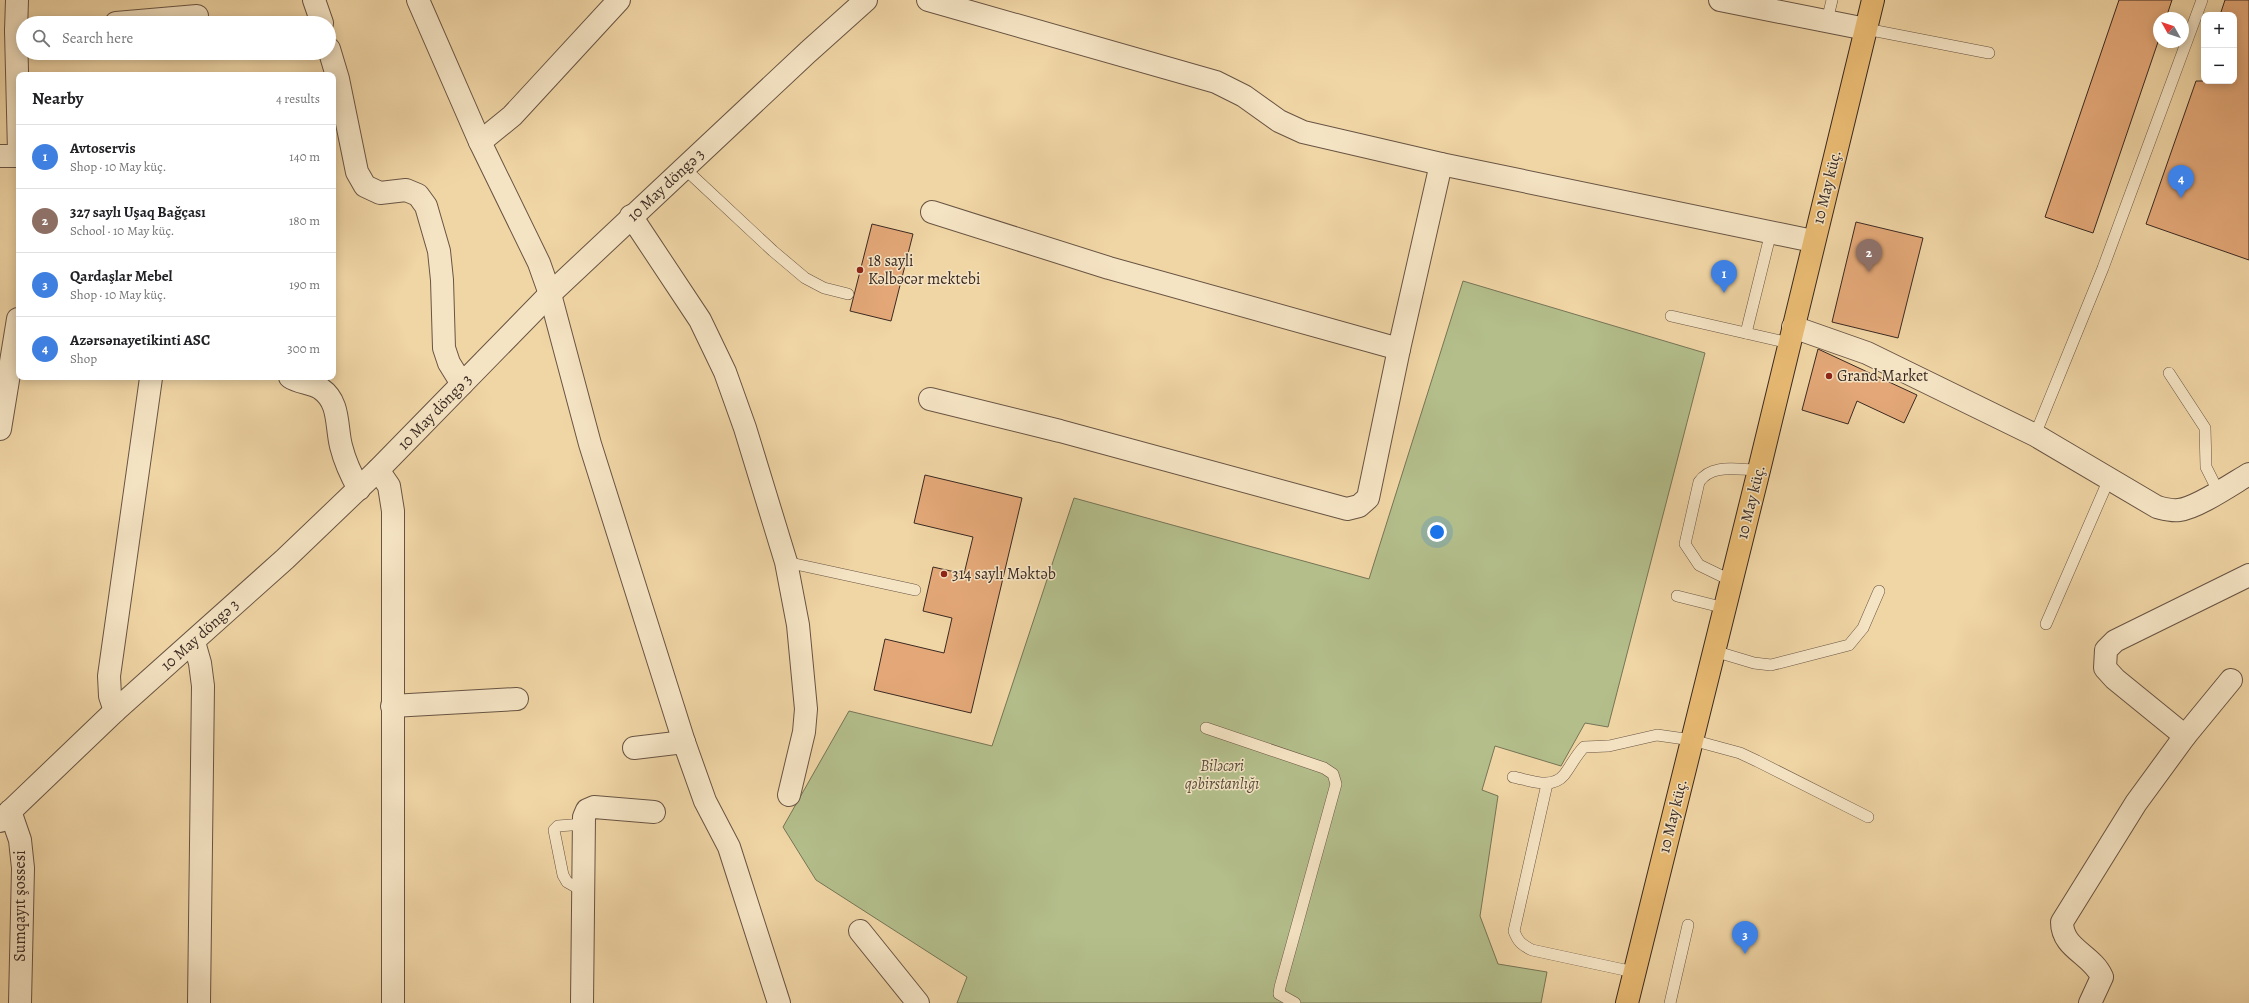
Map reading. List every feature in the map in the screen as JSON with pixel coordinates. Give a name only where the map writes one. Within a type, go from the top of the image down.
[{"type":"main road","name":"10 May küç.","points":[[1627,1003],[1732,581],[1813,240],[1873,0]]},
{"type":"street","points":[[17,0],[18,16]]},
{"type":"street","points":[[314,0],[320,16]]},
{"type":"street","points":[[418,0],[480,142],[539,263],[550,294],[590,444],[684,742],[705,801],[729,847],[779,1003]]},
{"type":"street","points":[[480,142],[512,116],[619,0]]},
{"type":"street","name":"10 May döngə 3","points":[[5,816],[115,711],[194,642],[359,489],[550,294],[631,216],[866,0]]},
{"type":"street","points":[[928,0],[1216,82],[1244,96],[1280,121],[1303,132],[1441,164],[1813,240]]},
{"type":"street","points":[[1720,0],[1866,29]]},
{"type":"street","points":[[19,60],[19,72]]},
{"type":"street","points":[[332,60],[336,72]]},
{"type":"street","points":[[336,72],[357,172],[365,186],[380,193],[406,190],[418,195],[426,206],[439,251],[442,280],[444,348],[449,363],[462,384]]},
{"type":"street","points":[[0,156],[16,156]]},
{"type":"street","points":[[930,399],[1060,432],[1347,509],[1359,506],[1368,498],[1399,348],[1441,164]]},
{"type":"street","points":[[932,212],[1109,268],[1399,348]]},
{"type":"street","points":[[631,216],[700,320],[725,372],[745,428],[786,562],[798,624],[806,709],[804,732],[789,795]]},
{"type":"street","points":[[0,429],[16,331]]},
{"type":"street","points":[[1791,335],[1867,353],[2035,435],[2157,507],[2168,510],[2180,510],[2192,506],[2249,474]]},
{"type":"street","points":[[115,711],[110,696],[109,676],[151,380]]},
{"type":"street","points":[[294,380],[299,383],[320,388],[334,403],[340,445],[348,470],[359,489]]},
{"type":"street","points":[[378,470],[389,486],[393,511],[393,1003]]},
{"type":"street","points":[[2185,736],[2115,679],[2105,668],[2106,650],[2115,641],[2249,575]]},
{"type":"street","points":[[194,642],[200,663],[203,686],[199,1003]]},
{"type":"street","points":[[2090,1003],[2102,977],[2096,964],[2066,941],[2062,932],[2062,922],[2136,803],[2185,736],[2231,680]]},
{"type":"street","points":[[392,706],[517,699]]},
{"type":"street","points":[[634,748],[684,742]]},
{"type":"street","points":[[582,1003],[584,817],[587,810],[594,807],[654,812]]},
{"type":"street","name":"Sumqayıt şossesi","points":[[5,816],[20,840],[23,868],[20,1003]]},
{"type":"street","points":[[860,931],[918,1003]]},
{"type":"lane","points":[[1827,21],[1832,0]]},
{"type":"lane","points":[[2035,435],[2103,268],[2202,0]]},
{"type":"lane","points":[[1866,29],[1989,53]]},
{"type":"lane","points":[[684,168],[772,251],[805,278],[824,288],[848,294]]},
{"type":"lane","points":[[1746,333],[1770,232]]},
{"type":"lane","points":[[1671,316],[1746,333],[1791,335]]},
{"type":"lane","points":[[2169,373],[2205,428],[2206,466],[2218,491]]},
{"type":"lane","points":[[1732,581],[1699,564],[1690,555],[1685,544],[1699,482],[1704,475],[1713,470],[1759,470]]},
{"type":"lane","points":[[2046,624],[2109,479]]},
{"type":"lane","points":[[786,562],[916,590]]},
{"type":"lane","points":[[1714,651],[1754,664],[1771,665],[1849,645],[1863,628],[1879,591]]},
{"type":"lane","points":[[1677,596],[1725,608]]},
{"type":"lane","points":[[1206,728],[1324,768],[1333,774],[1336,784],[1280,987],[1279,994],[1294,1003]]},
{"type":"lane","points":[[1513,777],[1547,784],[1563,776],[1584,747],[1609,746],[1657,735],[1692,740],[1752,758],[1868,817]]},
{"type":"lane","points":[[1547,784],[1514,931],[1517,940],[1523,946],[1532,950],[1634,972]]},
{"type":"lane","points":[[583,891],[567,882],[562,874],[554,830],[558,826],[584,824]]},
{"type":"lane","points":[[1670,1003],[1688,925]]},
{"type":"green space","name":"Biləcəri qəbirstanlığı","points":[[1463,281],[1705,353],[1608,727],[1585,723],[1561,766],[1495,746],[1482,790],[1498,796],[1480,916],[1498,964],[1547,972],[1541,1003],[957,1003],[967,977],[816,880],[783,827],[849,711],[992,746],[1074,498],[1369,579]]},
{"type":"building","points":[[2119,0],[2172,0],[2168,12],[2153,12],[2153,48],[2156,48],[2093,233],[2045,217]]},
{"type":"building","points":[[2225,0],[2249,0],[2249,260],[2146,224],[2196,81],[2201,81],[2201,84],[2237,84],[2237,12],[2221,12]]},
{"type":"building","points":[[1856,222],[1923,238],[1898,338],[1832,322]]},
{"type":"building","points":[[872,224],[913,234],[891,321],[850,311]]},
{"type":"building","points":[[1818,349],[1917,395],[1904,423],[1857,401],[1848,424],[1802,410]]},
{"type":"building","points":[[925,475],[1022,498],[971,713],[874,690],[885,639],[944,653],[952,618],[923,611],[933,567],[964,574],[973,537],[914,523]]},
{"type":"place","name":"Azərsənayetikinti ASC","points":[[2181,198]]},
{"type":"place","name":"18 sayli Kəlbəcər mektebi","points":[[860,270]]},
{"type":"place","name":"327 saylı Uşaq Bağçası","points":[[1869,272]]},
{"type":"place","name":"Avtoservis","points":[[1724,293]]},
{"type":"place","name":"Grand Market","points":[[1829,376]]},
{"type":"place","name":"314 saylı Məktəb","points":[[944,574]]},
{"type":"place","name":"Qardaşlar Mebel","points":[[1745,954]]}]
